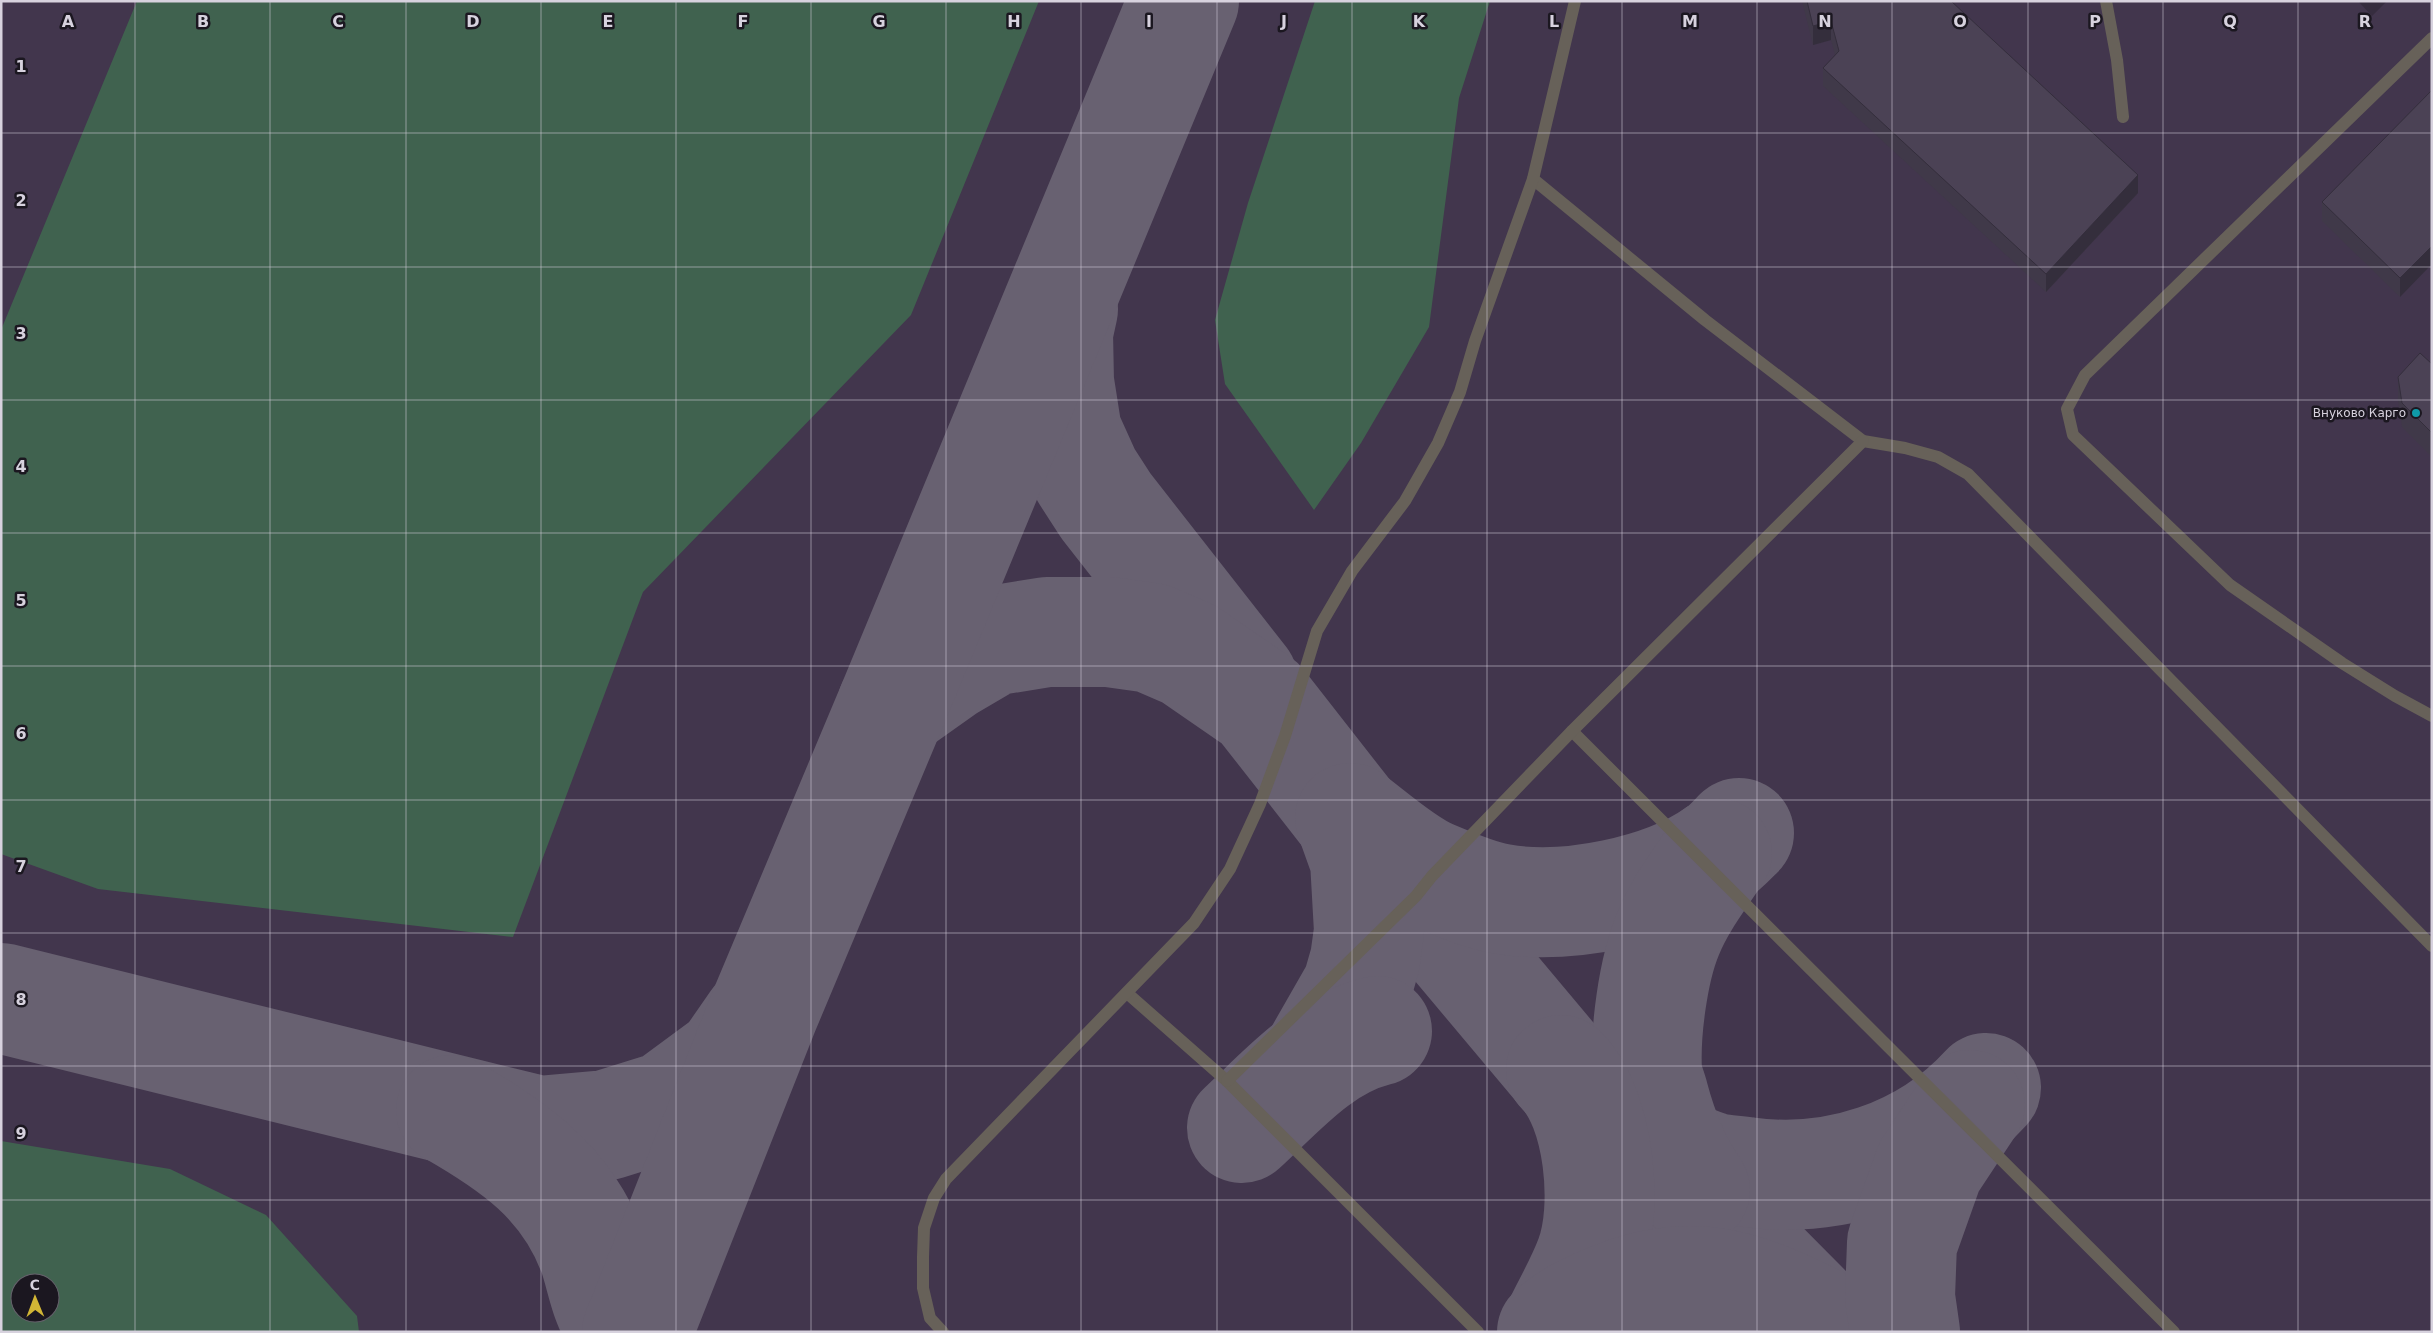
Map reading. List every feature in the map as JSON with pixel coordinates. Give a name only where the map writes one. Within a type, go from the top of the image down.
[{"type":"lane","points":[[943,1332],[930,1318],[923,1288],[924,1228],[934,1198],[946,1179],[1194,923],[1230,869],[1260,804],[1285,736],[1317,631],[1352,571],[1405,501],[1438,443],[1460,392],[1475,342],[1533,179],[1575,1]]},
{"type":"lane","points":[[2106,1],[2118,60],[2124,117]]},
{"type":"lane","points":[[2432,38],[2085,375],[2067,409],[2073,435],[2230,585],[2342,663],[2395,696],[2432,716]]},
{"type":"lane","points":[[1533,179],[1705,320],[1863,441],[1905,448],[1938,457],[1968,474],[2432,946]]},
{"type":"lane","points":[[1228,1081],[1416,896],[1439,869],[1572,731],[1863,441]]},
{"type":"lane","points":[[1572,731],[2174,1332]]},
{"type":"lane","points":[[1128,993],[1228,1081],[1478,1332]]},
{"type":"shaded area","points":[[1,1],[2358,1],[2372,16],[2387,1],[2432,1],[2432,1332],[1,1332]]},
{"type":"green space","points":[[137,1],[1039,1],[911,315],[643,592],[513,937],[98,889],[1,854],[1,330]]},
{"type":"green space","points":[[1315,1],[1490,1],[1459,98],[1429,327],[1361,443],[1314,510],[1225,384],[1215,320],[1248,203]]},
{"type":"green space","points":[[1,1141],[170,1169],[266,1215],[357,1316],[359,1332],[1,1332]]},
{"type":"building","points":[[1807,1],[1951,1],[2138,175],[2046,274],[1823,68],[1839,51],[1831,21],[1813,26]]},
{"type":"building","points":[[2432,90],[2432,246],[2400,278],[2322,202]]},
{"type":"building","points":[[2420,353],[2432,364],[2432,433],[2402,403],[2398,377]]},
{"type":"taxiway","points":[[637,1332],[764,1011],[1184,1]]},
{"type":"taxiway","points":[[1063,309],[1058,332],[1059,382],[1067,433],[1086,475],[1106,506],[1243,681]]},
{"type":"taxiway","points":[[892,706],[947,667],[991,641],[1047,632],[1109,632],[1152,638],[1189,654],[1260,703],[1350,818],[1569,1079],[1711,1213],[1829,1332]]},
{"type":"taxiway","points":[[1317,1058],[1357,988],[1365,960],[1369,931],[1365,860],[1350,818],[1401,858],[1423,871],[1486,895],[1528,902],[1555,902],[1614,894],[1670,878],[1720,851],[1739,833]]},
{"type":"taxiway","points":[[1695,1190],[1676,1157],[1658,1110],[1647,1071],[1647,1038],[1654,983],[1668,934],[1684,902],[1717,853]]},
{"type":"taxiway","points":[[1,998],[539,1131],[607,1125],[668,1106],[729,1061],[756,1022]]},
{"type":"taxiway","points":[[1242,1128],[1288,1084],[1320,1058],[1338,1047],[1377,1031]]},
{"type":"taxiway","points":[[1557,1327],[1590,1258],[1596,1237],[1599,1213],[1597,1160],[1592,1133],[1585,1109],[1574,1087],[1561,1070]]},
{"type":"taxiway","points":[[1636,1132],[1681,1155],[1712,1167],[1779,1175],[1812,1173],[1845,1168],[1876,1160],[1906,1147],[1935,1131],[1962,1111],[1986,1088]]},
{"type":"taxiway","points":[[1905,1332],[1900,1297],[1902,1243],[1929,1167],[1970,1105]]},
{"type":"taxiway","points":[[451,1110],[516,1152],[536,1168],[553,1186],[582,1228],[593,1253],[606,1297],[621,1332]]},
{"type":"taxiway","points":[[1552,1332],[1571,1317],[1608,1299],[1637,1289],[1664,1283],[1690,1281],[1715,1283],[1739,1288],[1764,1296],[1816,1320]]},
{"type":"place","name":"Внуково Карго","points":[[2416,413]]}]
